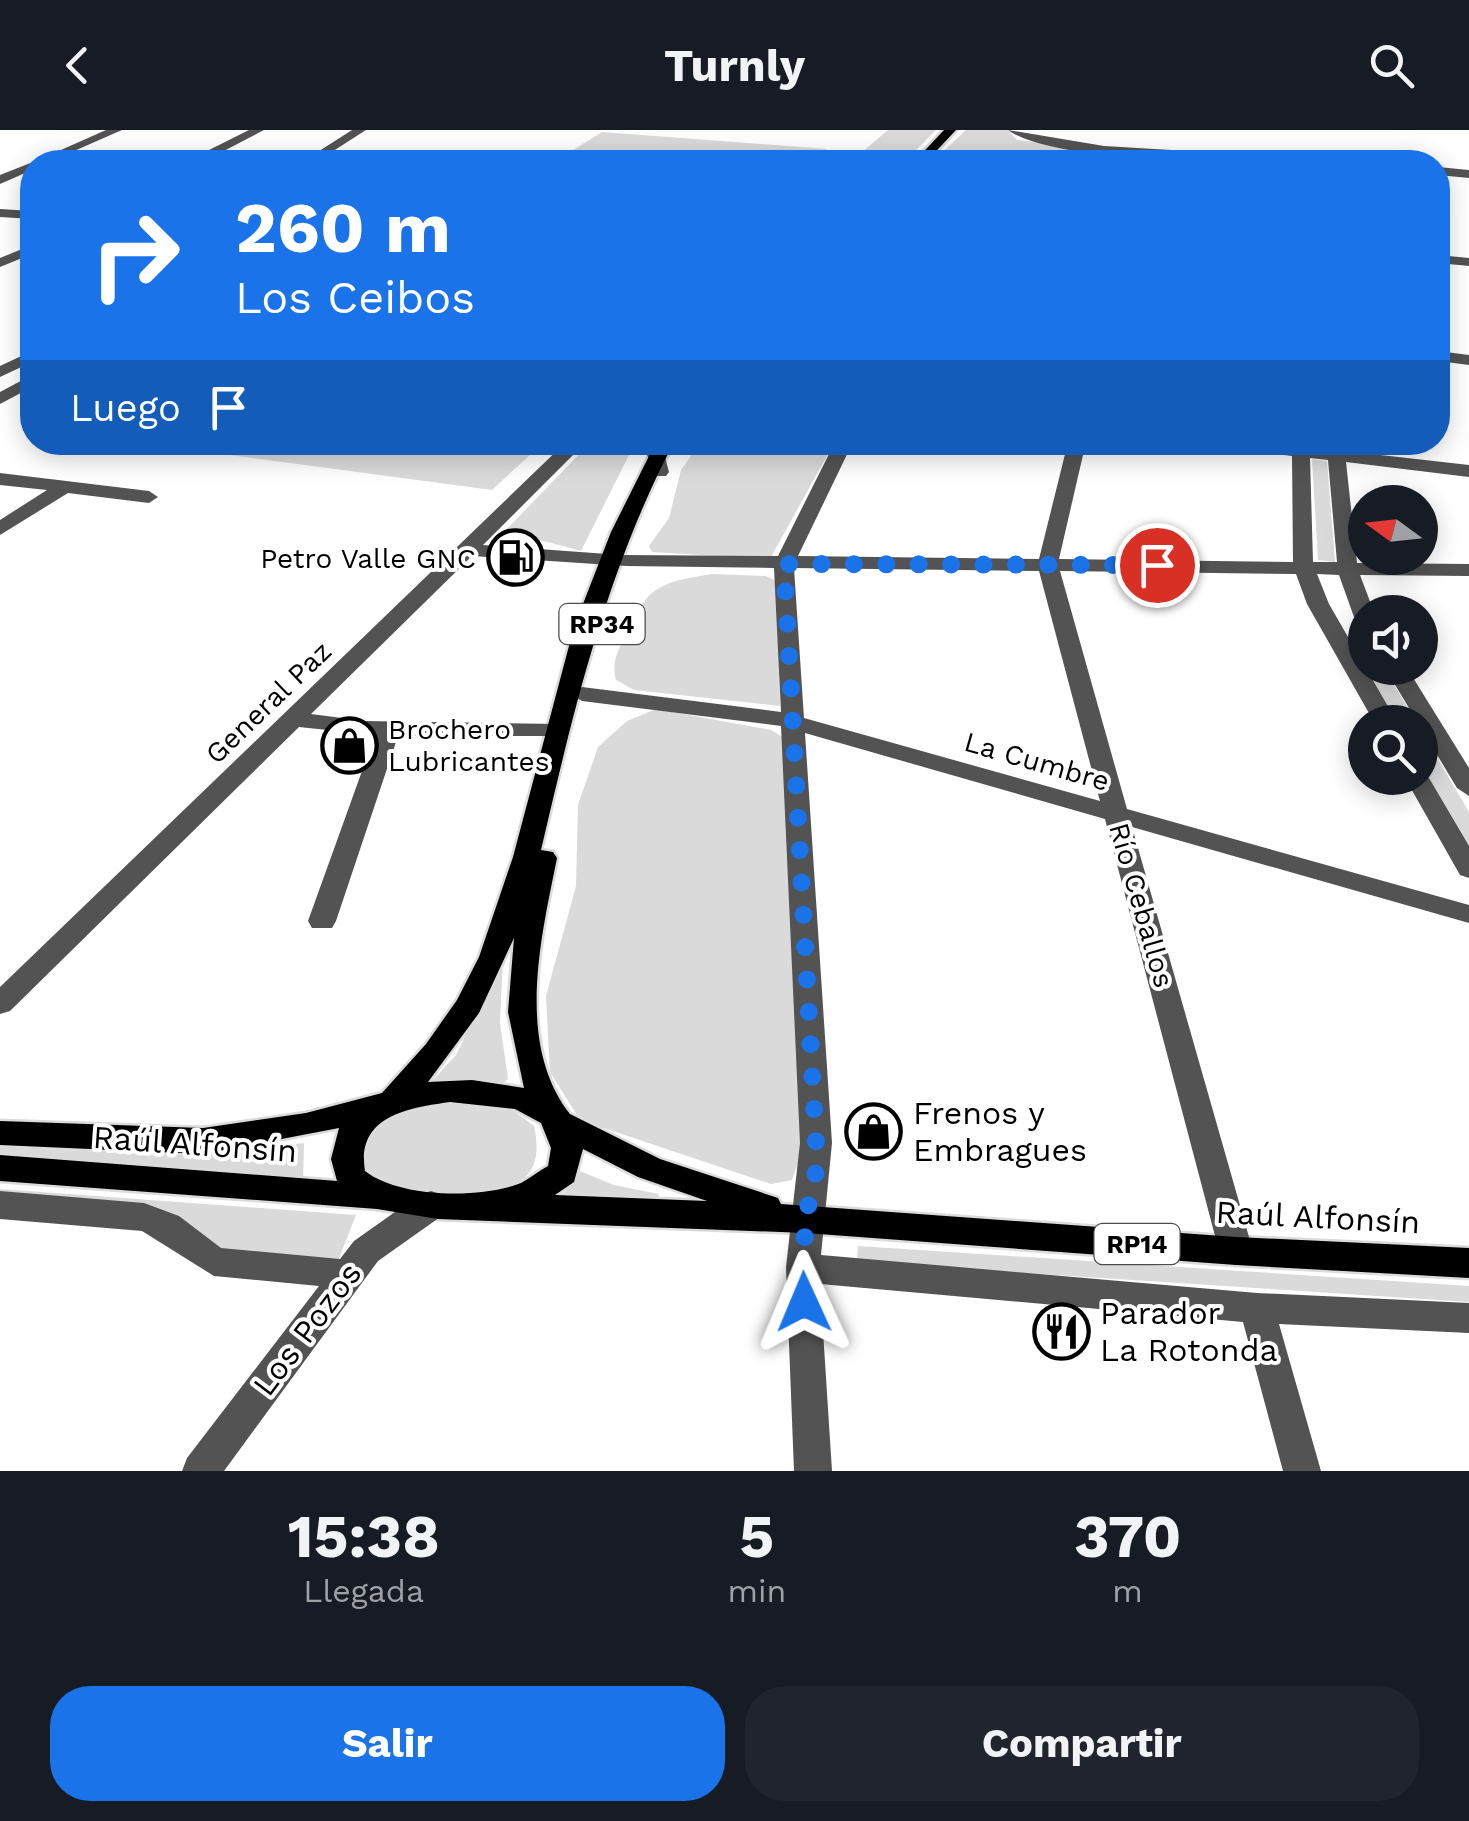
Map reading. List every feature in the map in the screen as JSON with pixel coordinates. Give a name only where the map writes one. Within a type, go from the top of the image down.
[{"type":"main road","points":[[931,150],[950,130]]},
{"type":"main road","name":"RP34","points":[[554,1115],[528,1064],[522,1018],[522,980],[531,920],[598,634],[619,559],[658,455]]},
{"type":"main road","name":"RP34","points":[[387,1102],[439,1052],[468,1011],[496,957],[520,884],[583,633],[619,559]]},
{"type":"main road","name":"RP14","points":[[383,1198],[477,1206],[530,1193],[563,1173],[571,1148],[554,1115],[493,1092],[450,1090],[387,1102]]},
{"type":"main road","points":[[383,1198],[354,1182],[347,1165],[349,1143],[359,1125],[387,1102]]},
{"type":"main road","name":"Raúl Alfonsín","points":[[0,1133],[203,1140],[306,1126],[387,1102]]},
{"type":"main road","name":"Raúl Alfonsín","points":[[554,1115],[649,1168],[805,1220]]},
{"type":"main road","name":"Raúl Alfonsín","points":[[0,1168],[383,1198]]},
{"type":"main road","name":"Raúl Alfonsín","points":[[477,1206],[805,1220],[1236,1251],[1469,1263]]},
{"type":"street","points":[[68,150],[116,130]]},
{"type":"street","points":[[217,150],[258,130]]},
{"type":"street","points":[[328,150],[360,130]]},
{"type":"street","points":[[1014,130],[1024,138],[1064,145],[1135,150]]},
{"type":"street","name":"General Paz","points":[[0,1004],[471,550],[564,455]]},
{"type":"street","points":[[812,1471],[802,1268],[805,1220],[816,1171],[816,1143],[784,564],[838,455]]},
{"type":"street","name":"Río Ceballos","points":[[1074,455],[1048,565],[1236,1251]]},
{"type":"street","points":[[1301,455],[1303,565],[1318,604],[1376,705]]},
{"type":"street","points":[[471,550],[784,564],[1303,565],[1348,570],[1337,455]]},
{"type":"street","points":[[1374,455],[1469,470]]},
{"type":"street","points":[[0,479],[149,497]]},
{"type":"street","points":[[0,529],[62,488]]},
{"type":"street","points":[[1438,570],[1469,570]]},
{"type":"street","points":[[1406,685],[1469,788]]},
{"type":"street","name":"La Cumbre","points":[[582,694],[760,714],[793,722],[1469,914]]},
{"type":"street","points":[[292,719],[390,728],[557,731]]},
{"type":"street","points":[[322,921],[390,728]]},
{"type":"street","points":[[1427,795],[1469,869]]},
{"type":"street","points":[[0,1205],[144,1217],[167,1226],[214,1262],[346,1274]]},
{"type":"street","name":"Los Pozos","points":[[201,1471],[346,1274],[376,1242],[431,1205]]},
{"type":"street","points":[[802,1268],[1257,1308],[1469,1318]]},
{"type":"street","points":[[1257,1308],[1302,1471]]},
{"type":"shaded area","points":[[888,130],[936,130],[916,150],[865,150]]},
{"type":"shaded area","points":[[966,130],[1008,130],[1017,140],[1110,150],[945,150]]},
{"type":"shaded area","points":[[602,132],[827,149],[826,150],[573,150]]},
{"type":"shaded area","points":[[231,455],[530,455],[492,490]]},
{"type":"shaded area","points":[[578,455],[629,455],[581,551],[544,541],[500,536]]},
{"type":"shaded area","points":[[692,455],[827,455],[770,559],[652,552],[649,546],[669,518],[681,470]]},
{"type":"shaded area","points":[[1312,459],[1327,461],[1335,562],[1318,560]]},
{"type":"shaded area","points":[[712,574],[766,576],[777,581],[780,706],[634,690],[616,680],[618,651],[649,596],[668,584]]},
{"type":"shaded area","points":[[1376,685],[1394,685],[1406,705],[1387,705]]},
{"type":"shaded area","points":[[656,709],[771,730],[784,738],[802,1152],[792,1180],[771,1184],[580,1120],[550,1072],[546,996],[576,886],[578,805],[598,747],[627,721]]},
{"type":"shaded area","points":[[1438,759],[1469,812],[1469,849],[1438,795]]},
{"type":"shaded area","points":[[503,956],[500,1023],[508,1079],[501,1085],[466,1079],[433,1080],[456,1055]]},
{"type":"shaded area","points":[[454,1101],[511,1109],[534,1126],[537,1149],[533,1166],[524,1178],[495,1190],[459,1192],[391,1187],[363,1177],[358,1138],[401,1105]]},
{"type":"shaded area","points":[[304,1143],[303,1184],[0,1158],[0,1147],[152,1152]]},
{"type":"shaded area","points":[[580,1171],[614,1185],[659,1194],[656,1209],[555,1205]]},
{"type":"shaded area","points":[[0,1189],[356,1215],[338,1261],[223,1251],[166,1212],[0,1200]]},
{"type":"shaded area","points":[[858,1246],[1469,1286],[1469,1302],[857,1262]]},
{"type":"place","name":"Petro Valle GNC","points":[[515,558]]},
{"type":"place","name":"Brochero Lubricantes","points":[[349,745]]},
{"type":"place","name":"Frenos y Embragues","points":[[874,1131]]},
{"type":"place","name":"Parador La Rotonda","points":[[1061,1331]]},
{"type":"route","points":[[804,1302],[805,1220],[816,1171],[816,1143],[784,564],[1157,565]]}]
